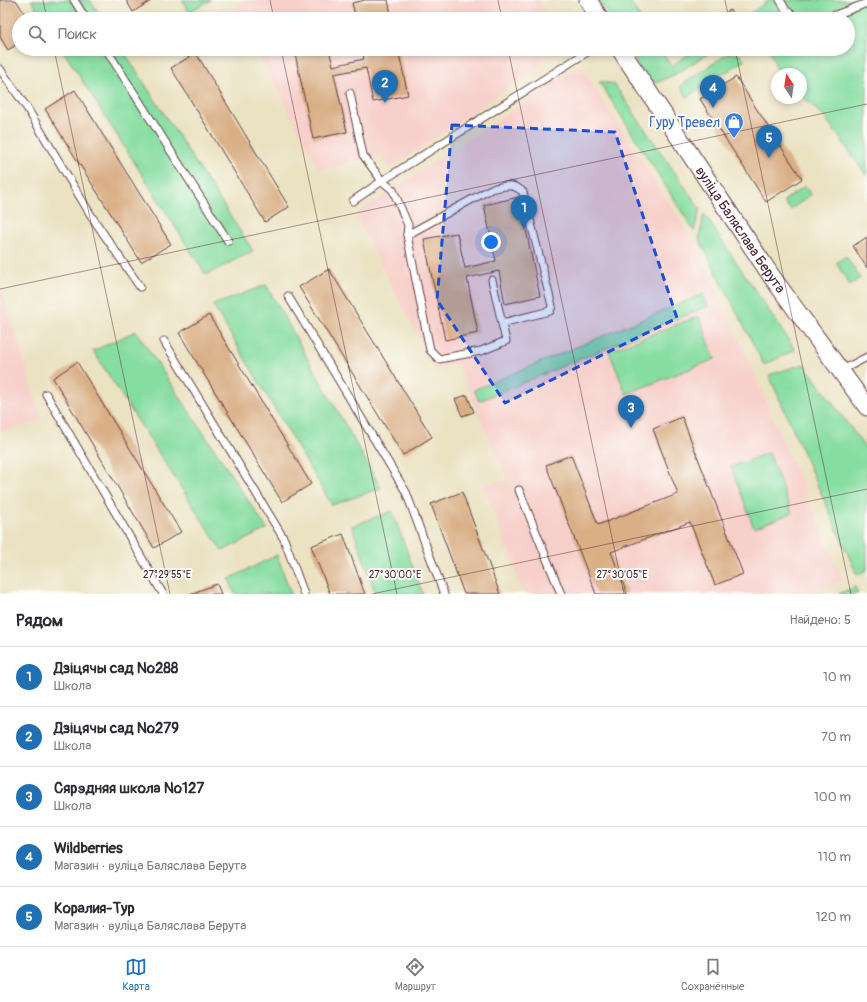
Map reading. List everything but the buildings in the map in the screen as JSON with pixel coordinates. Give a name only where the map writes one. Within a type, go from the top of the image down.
[{"type":"street","points":[[588,0],[596,12]]},
{"type":"street","name":"вуліца Баляслава Берута","points":[[625,56],[772,277],[842,370],[867,407]]},
{"type":"lane","points":[[74,0],[82,12]]},
{"type":"lane","points":[[780,0],[789,12]]},
{"type":"lane","points":[[843,12],[867,3]]},
{"type":"lane","points":[[110,56],[228,241]]},
{"type":"lane","points":[[353,201],[382,181],[581,56]]},
{"type":"lane","points":[[0,69],[26,108],[92,217],[140,287]]},
{"type":"lane","points":[[350,93],[363,155],[382,181],[393,190],[408,225],[407,235],[430,350],[438,359],[481,351],[506,342],[492,280]]},
{"type":"lane","points":[[407,235],[491,189],[504,186],[516,186],[524,192],[552,306],[550,311],[502,323]]},
{"type":"lane","points":[[288,296],[406,492],[444,594]]},
{"type":"lane","points":[[164,341],[284,539],[304,594]]},
{"type":"lane","points":[[842,370],[867,357]]},
{"type":"lane","points":[[46,394],[163,594]]},
{"type":"lane","points":[[519,490],[561,594]]},
{"type":"highlighted area","points":[[452,125],[615,132],[677,318],[505,403],[437,300]]},
{"type":"shaded area","points":[[248,0],[538,0],[547,12],[236,12],[234,8]]},
{"type":"shaded area","points":[[260,56],[554,56],[391,168],[382,156],[319,169]]},
{"type":"shaded area","points":[[580,65],[694,242],[755,375],[843,580],[808,594],[524,594],[483,485],[507,480],[457,364],[434,368],[355,215]]},
{"type":"shaded area","points":[[0,284],[42,420],[0,432]]},
{"type":"green space","points":[[31,0],[90,0],[98,12],[39,12]]},
{"type":"green space","points":[[182,0],[211,0],[189,12]]},
{"type":"green space","points":[[598,0],[629,0],[637,12],[606,12]]},
{"type":"green space","points":[[767,0],[867,0],[867,176],[826,119],[807,101],[807,68],[777,68],[772,56],[855,56],[855,12],[752,12],[768,1]]},
{"type":"green space","points":[[66,56],[127,56],[253,251],[206,275]]},
{"type":"green space","points":[[632,56],[665,56],[671,66],[686,56],[705,56],[674,75],[655,83],[647,79]]},
{"type":"green space","points":[[725,56],[741,56],[745,60],[687,97],[680,86]]},
{"type":"green space","points":[[599,81],[614,84],[700,209],[694,231]]},
{"type":"green space","points":[[805,186],[811,195],[790,210],[784,201]]},
{"type":"green space","points":[[704,214],[795,350],[764,365],[699,239]]},
{"type":"green space","points":[[846,256],[860,278],[850,285],[836,263]]},
{"type":"green space","points":[[266,285],[381,488],[332,505],[213,305]]},
{"type":"green space","points":[[703,294],[708,306],[479,401],[474,390]]},
{"type":"green space","points":[[699,316],[715,359],[626,394],[609,351]]},
{"type":"green space","points":[[136,331],[267,529],[222,551],[93,351]]},
{"type":"green space","points":[[804,364],[867,450],[867,570],[857,575],[769,375]]},
{"type":"green space","points":[[769,453],[792,513],[754,528],[731,467]]},
{"type":"green space","points":[[392,511],[423,594],[376,594],[352,526]]},
{"type":"green space","points":[[277,555],[291,594],[235,594],[229,579]]},
{"type":"green space","points":[[855,587],[858,594],[838,594]]},
{"type":"place","name":"Дзіцячы сад №279","points":[[385,103]]},
{"type":"place","name":"Wildberries","points":[[713,108]]},
{"type":"place","name":"Гуру Тревел","points":[[734,139]]},
{"type":"place","name":"Коралия-Тур","points":[[769,158]]},
{"type":"place","name":"Дзіцячы сад №288","points":[[524,228]]},
{"type":"place","name":"Сярэдняя школа №127","points":[[631,428]]}]
